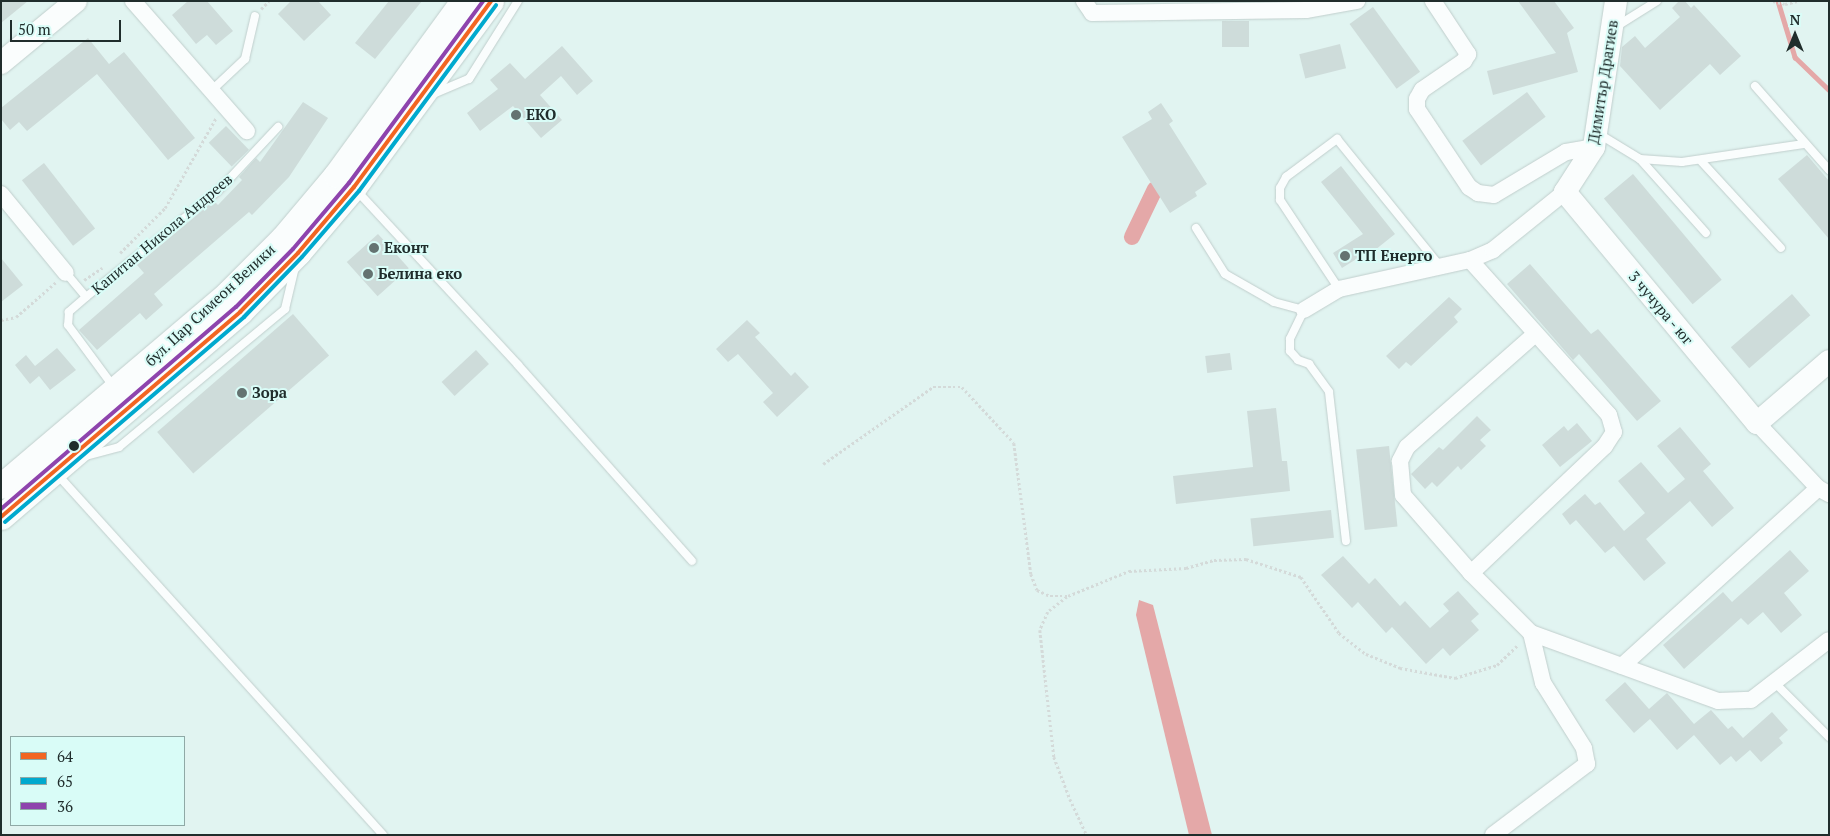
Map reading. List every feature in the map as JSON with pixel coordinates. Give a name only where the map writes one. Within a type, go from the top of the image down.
[{"type":"main road","name":"бул. Цар Симеон Велики","points":[[1,486],[227,294],[284,238],[336,175],[463,1]]},
{"type":"main road","name":"бул. Цар Симеон Велики","points":[[1,517],[240,312],[298,253],[354,187],[491,1]]},
{"type":"street","points":[[1,63],[76,1]]},
{"type":"street","points":[[133,1],[247,131]]},
{"type":"street","points":[[1084,1],[1092,14],[1306,10],[1357,1]]},
{"type":"street","points":[[1432,1],[1468,54],[1464,61],[1422,90],[1417,99],[1417,109],[1469,187],[1486,195],[1502,193],[1566,152],[1595,140]]},
{"type":"street","name":"Димитър Драгиев","points":[[1304,310],[1339,289],[1439,265],[1470,260],[1513,236],[1565,192],[1595,140],[1616,1]]},
{"type":"street","name":"3 чучура - юг","points":[[1565,192],[1757,423],[1824,491]]},
{"type":"street","points":[[1,194],[66,273]]},
{"type":"street","points":[[1470,260],[1534,335],[1609,415],[1614,432],[1605,446],[1471,573]]},
{"type":"street","points":[[1534,335],[1407,447],[1400,462],[1403,495],[1471,573],[1531,633],[1730,703],[1751,700],[1829,640]]},
{"type":"street","points":[[1757,423],[1829,360]]},
{"type":"street","points":[[1622,666],[1824,491]]},
{"type":"street","points":[[1494,835],[1587,764],[1584,748],[1542,683],[1531,633]]},
{"type":"lane","points":[[420,99],[469,79],[518,1]]},
{"type":"lane","points":[[1611,30],[1657,1]]},
{"type":"lane","points":[[211,91],[245,59],[255,16]]},
{"type":"lane","points":[[1755,86],[1804,144],[1829,170]]},
{"type":"lane","name":"Капитан Никола Андреев","points":[[116,390],[68,325],[69,312],[218,191],[278,127]]},
{"type":"lane","points":[[1339,289],[1280,200],[1280,188],[1286,177],[1337,139],[1439,265]]},
{"type":"lane","points":[[1595,140],[1640,159],[1701,161],[1804,144]]},
{"type":"lane","points":[[1640,159],[1706,232]]},
{"type":"lane","points":[[1701,161],[1781,248]]},
{"type":"lane","points":[[354,187],[518,365],[692,561]]},
{"type":"lane","points":[[1196,228],[1225,274],[1274,302],[1304,310],[1290,339],[1290,351],[1298,360],[1309,364],[1329,392],[1346,541]]},
{"type":"lane","points":[[66,273],[86,297]]},
{"type":"lane","points":[[61,466],[383,835]]},
{"type":"lane","points":[[1774,682],[1829,737]]},
{"type":"path","points":[[1773,1],[1785,4],[1798,1]]},
{"type":"path","points":[[115,259],[165,208],[224,105]]},
{"type":"path","points":[[77,286],[107,264]]},
{"type":"path","points":[[1,320],[16,317],[66,273]]},
{"type":"path","points":[[823,464],[933,387],[962,387],[1014,443],[1031,574],[1037,590],[1050,596],[1068,596]]},
{"type":"path","points":[[1087,835],[1070,799],[1054,757],[1040,630],[1048,612],[1068,596],[1129,571],[1169,570],[1214,560],[1246,559],[1301,577],[1339,633],[1366,654],[1400,668],[1455,678],[1497,665],[1531,633]]},
{"type":"shaded area","points":[[1139,600],[1153,605],[1212,835],[1189,835],[1136,615]]},
{"type":"building","points":[[1,1],[28,1],[1,23]]},
{"type":"building","points":[[188,1],[207,1],[233,31],[216,45],[207,35],[196,44],[172,15]]},
{"type":"building","points":[[291,1],[318,1],[331,15],[304,41],[278,14]]},
{"type":"building","points":[[389,1],[422,1],[375,59],[355,43]]},
{"type":"building","points":[[1518,1],[1554,1],[1574,28],[1567,33],[1578,72],[1493,95],[1487,71],[1556,53]]},
{"type":"building","points":[[1679,1],[1685,1],[1691,8],[1694,5],[1741,56],[1720,75],[1710,64],[1660,110],[1620,66],[1622,47],[1635,36],[1645,48],[1680,17],[1672,8]]},
{"type":"building","points":[[1373,7],[1420,72],[1397,89],[1350,24]]},
{"type":"building","points":[[1222,21],[1249,21],[1249,47],[1222,47]]},
{"type":"building","points":[[88,38],[109,64],[124,52],[195,138],[168,160],[97,74],[27,131],[19,122],[10,130],[1,119],[1,108]]},
{"type":"building","points":[[1340,44],[1346,68],[1305,78],[1299,54]]},
{"type":"building","points":[[562,46],[593,81],[577,95],[561,76],[540,95],[562,120],[541,138],[513,106],[480,131],[467,113],[498,89],[490,80],[510,63],[525,79]]},
{"type":"building","points":[[1527,92],[1546,117],[1481,166],[1462,141]]},
{"type":"building","points":[[303,102],[328,118],[289,177],[252,215],[249,212],[154,294],[163,305],[146,320],[140,313],[97,350],[79,330],[144,273],[137,265],[214,201],[218,205],[242,180],[239,177],[256,158],[260,162]]},
{"type":"building","points":[[1161,103],[1173,121],[1169,124],[1207,184],[1195,192],[1197,196],[1170,213],[1122,137],[1152,119],[1148,112]]},
{"type":"building","points":[[226,126],[249,150],[232,166],[209,143]]},
{"type":"building","points":[[1807,155],[1829,181],[1829,239],[1778,179]]},
{"type":"building","points":[[44,163],[95,228],[73,246],[22,180]]},
{"type":"building","points":[[1341,166],[1395,234],[1375,250],[1374,248],[1342,268],[1333,253],[1363,234],[1321,182]]},
{"type":"building","points":[[1633,174],[1722,280],[1693,304],[1604,198]]},
{"type":"building","points":[[378,234],[409,268],[378,296],[347,262]]},
{"type":"building","points":[[1,258],[23,285],[1,302]]},
{"type":"building","points":[[1530,264],[1591,334],[1598,329],[1661,401],[1637,421],[1579,354],[1573,360],[1507,284]]},
{"type":"building","points":[[1792,294],[1810,315],[1749,368],[1731,347]]},
{"type":"building","points":[[1449,297],[1462,309],[1454,317],[1458,322],[1411,366],[1406,362],[1399,369],[1386,356]]},
{"type":"building","name":"Зора","points":[[293,314],[329,356],[193,474],[157,432]]},
{"type":"building","points":[[747,320],[760,333],[755,337],[791,376],[795,372],[809,387],[777,417],[763,402],[773,393],[738,354],[728,362],[716,349]]},
{"type":"building","points":[[57,348],[76,370],[50,390],[39,376],[30,384],[15,365],[26,355],[35,366]]},
{"type":"building","points":[[476,350],[489,364],[455,396],[442,382]]},
{"type":"building","points":[[1230,353],[1232,370],[1207,373],[1205,356]]},
{"type":"building","points":[[1276,408],[1282,461],[1287,461],[1290,491],[1176,504],[1173,476],[1253,467],[1247,411]]},
{"type":"building","points":[[1477,416],[1491,430],[1480,440],[1486,446],[1461,470],[1458,466],[1437,487],[1432,482],[1425,489],[1411,474],[1439,447],[1443,450]]},
{"type":"building","points":[[1577,423],[1592,441],[1560,467],[1542,445],[1564,426],[1568,431]]},
{"type":"building","points":[[1680,427],[1711,464],[1703,471],[1734,508],[1712,527],[1690,501],[1646,539],[1666,563],[1644,581],[1614,546],[1605,553],[1576,520],[1570,525],[1562,514],[1585,494],[1595,505],[1600,502],[1624,531],[1645,513],[1618,481],[1641,462],[1668,493],[1685,479],[1657,446]]},
{"type":"building","points":[[1389,446],[1397,527],[1365,530],[1356,449]]},
{"type":"building","points":[[1331,510],[1334,538],[1253,546],[1250,518]]},
{"type":"building","points":[[1790,550],[1809,571],[1784,593],[1802,615],[1781,633],[1763,612],[1748,625],[1741,618],[1684,669],[1663,645],[1723,592],[1732,602]]},
{"type":"building","points":[[1343,556],[1369,584],[1375,578],[1400,606],[1405,601],[1430,628],[1449,611],[1443,604],[1458,591],[1479,614],[1471,621],[1479,630],[1450,656],[1443,648],[1426,664],[1392,627],[1386,633],[1358,602],[1352,608],[1321,575]]},
{"type":"building","points":[[1625,682],[1649,709],[1667,693],[1694,724],[1711,710],[1728,729],[1732,726],[1743,738],[1772,712],[1788,730],[1779,738],[1783,743],[1761,762],[1750,750],[1736,762],[1731,756],[1720,765],[1694,735],[1677,750],[1650,719],[1634,733],[1605,700]]},
{"type":"waterway","points":[[1778,1],[1795,57],[1829,90]]},
{"type":"waterway","points":[[1132,237],[1155,189]]},
{"type":"transit line","name":"36","points":[[1,509],[236,307],[293,249],[349,183],[483,1]]},
{"type":"transit line","name":"64","points":[[1,517],[240,312],[298,253],[354,187],[491,1]]},
{"type":"transit line","name":"65","points":[[5,522],[244,317],[302,257],[359,191],[496,5]]},
{"type":"place","name":"EKO","points":[[516,115]]},
{"type":"place","name":"Еконт","points":[[374,248]]},
{"type":"place","name":"ТП Енерго","points":[[1345,256]]},
{"type":"place","name":"Белина еко","points":[[368,274]]},
{"type":"place","name":"Зора","points":[[242,393]]}]
